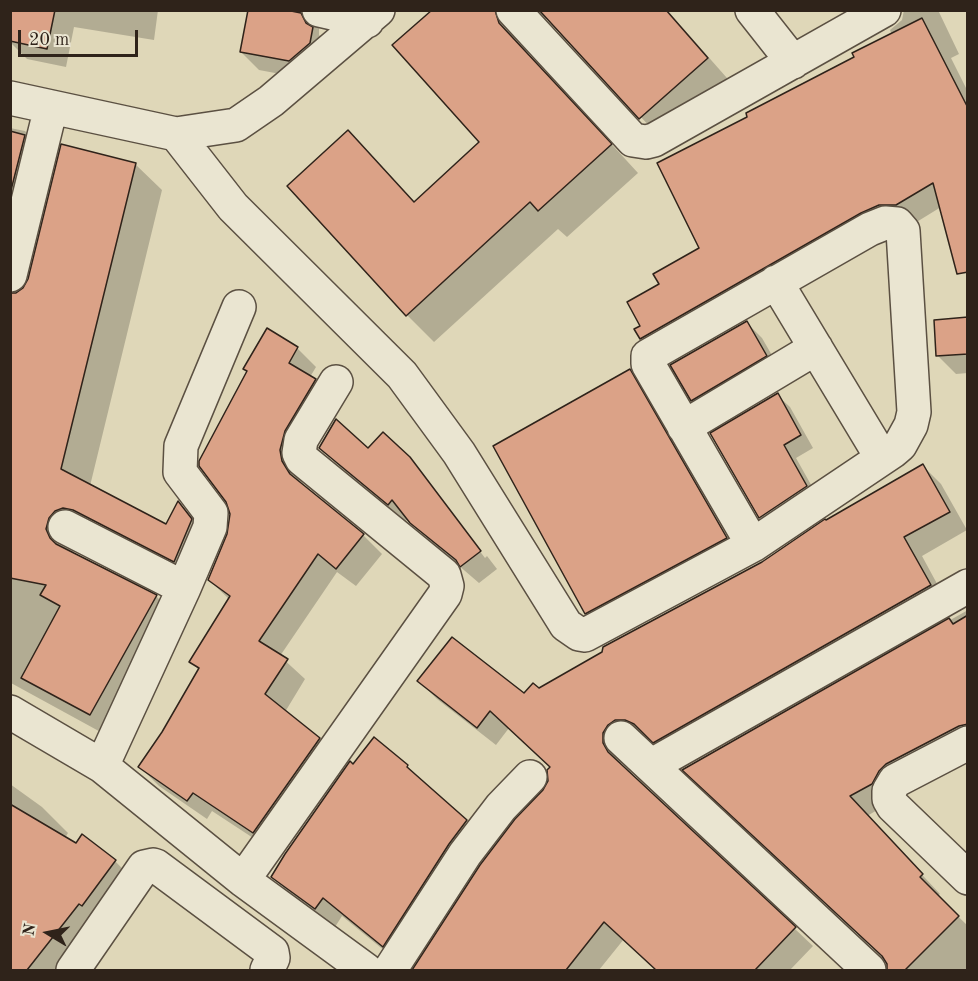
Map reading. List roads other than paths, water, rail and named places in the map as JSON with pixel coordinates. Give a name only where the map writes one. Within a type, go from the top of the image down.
[{"type":"street","points":[[319,10],[373,16]]},
{"type":"street","points":[[513,10],[633,140],[646,142],[654,140],[793,62],[870,14]]},
{"type":"street","points":[[752,10],[793,62]]},
{"type":"street","points":[[10,98],[176,134],[236,125],[271,101],[373,16]]},
{"type":"street","points":[[10,275],[51,107]]},
{"type":"street","points":[[176,134],[233,207],[402,375],[459,453],[566,625],[572,631],[585,635],[753,544],[893,452],[907,435],[914,412],[903,231],[897,224],[885,223],[870,229],[648,356],[648,364],[753,544]]},
{"type":"street","points":[[776,282],[882,458]]},
{"type":"street","points":[[102,766],[210,527],[211,513],[180,472],[181,446],[239,307]]},
{"type":"street","points":[[684,426],[816,348]]},
{"type":"street","points":[[243,880],[445,594],[447,586],[444,575],[302,459],[299,453],[301,440],[336,382]]},
{"type":"street","points":[[65,527],[184,588]]},
{"type":"street","points":[[652,765],[968,586]]},
{"type":"street","points":[[10,712],[102,766],[243,880],[366,970]]},
{"type":"street","points":[[621,738],[869,970]]},
{"type":"street","points":[[968,743],[895,782],[889,791],[889,799],[893,806],[968,878]]},
{"type":"street","points":[[390,970],[465,854],[501,807],[530,777]]},
{"type":"street","points":[[177,881],[202,847]]},
{"type":"street","points":[[73,970],[144,867],[156,866],[272,952],[273,958],[267,970]]}]
